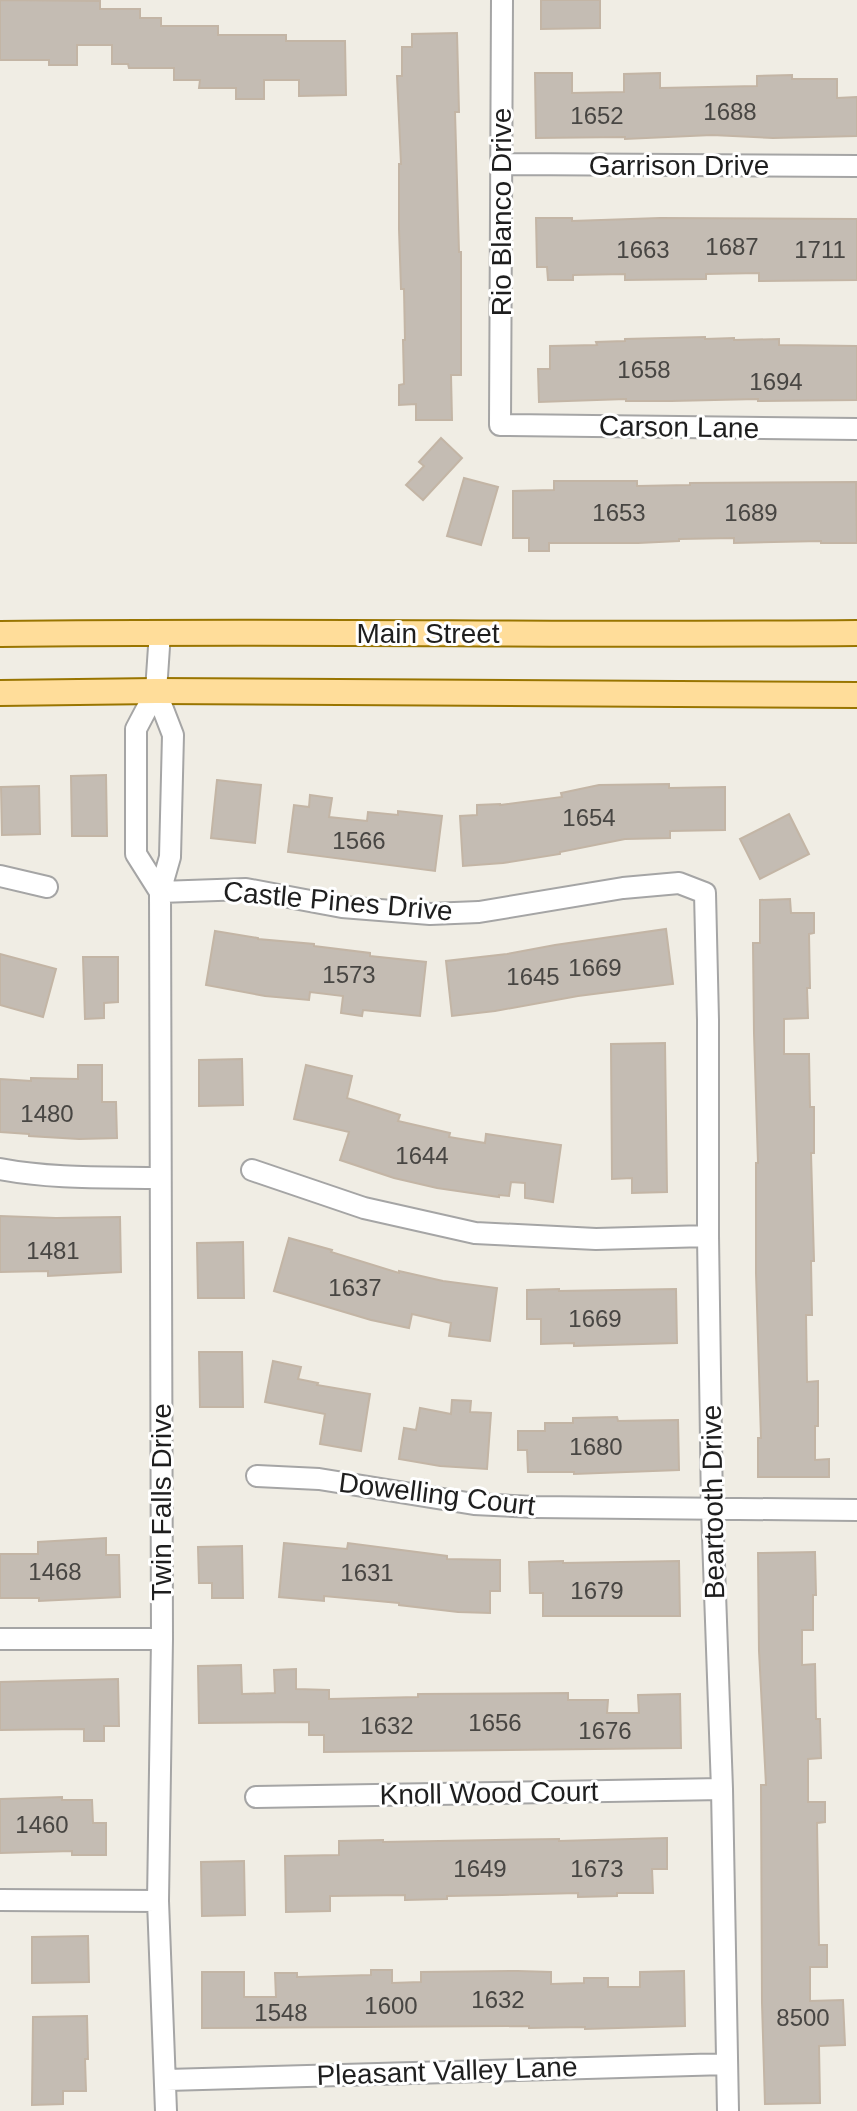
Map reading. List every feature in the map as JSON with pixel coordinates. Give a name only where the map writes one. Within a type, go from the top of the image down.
[{"type":"main road","name":"Main Street","points":[[0,634],[857,633]]},
{"type":"main road","points":[[0,693],[857,695]]},
{"type":"street","name":"Rio Blanco Drive","points":[[500,425],[502,0]]},
{"type":"street","name":"Garrison Drive","points":[[502,164],[857,166]]},
{"type":"street","name":"Carson Lane","points":[[500,425],[857,429]]},
{"type":"street","points":[[160,632],[156,691],[136,729],[136,854],[160,892]]},
{"type":"street","name":"Twin Falls Drive","points":[[156,691],[173,735],[170,857],[160,892],[162,1639],[158,1901],[166,2111]]},
{"type":"street","points":[[0,876],[47,887]]},
{"type":"street","name":"Castle Pines Drive","points":[[160,892],[246,889],[342,907],[430,914],[479,912],[623,888],[679,883],[705,893]]},
{"type":"street","name":"Beartooth Drive","points":[[705,893],[712,1509],[722,1789],[728,2111]]},
{"type":"street","points":[[0,1169],[63,1175],[160,1178]]},
{"type":"street","points":[[252,1170],[364,1208],[475,1233],[596,1239],[708,1236]]},
{"type":"street","name":"Dowelling Court","points":[[257,1476],[319,1479],[474,1504],[857,1510]]},
{"type":"street","points":[[0,1639],[162,1639]]},
{"type":"street","name":"Knoll Wood Court","points":[[256,1797],[722,1789]]},
{"type":"street","points":[[0,1900],[158,1901]]},
{"type":"street","name":"Pleasant Valley Lane","points":[[167,2080],[727,2064]]},
{"type":"building","points":[[0,0],[100,1],[100,9],[140,9],[140,18],[161,18],[161,26],[218,26],[218,35],[286,35],[286,41],[345,41],[346,95],[299,96],[299,80],[264,80],[264,99],[236,99],[236,88],[199,88],[200,80],[174,80],[174,68],[129,68],[128,64],[112,64],[112,45],[77,45],[77,65],[49,65],[49,60],[0,60]]},
{"type":"building","points":[[541,0],[600,0],[600,28],[541,29]]},
{"type":"building","points":[[457,33],[459,112],[455,112],[461,252],[461,375],[451,375],[452,420],[416,420],[416,404],[399,405],[399,385],[404,384],[405,340],[399,229],[401,164],[397,76],[402,76],[402,47],[412,47],[412,34]]},
{"type":"building","points":[[535,73],[572,73],[572,93],[624,92],[624,74],[660,73],[660,88],[757,86],[757,76],[837,79],[837,98],[857,97],[857,136],[536,138]]},
{"type":"building","points":[[536,218],[572,218],[572,221],[857,219],[857,280],[759,281],[759,273],[706,274],[706,279],[625,280],[625,274],[573,275],[573,280],[548,280],[547,267],[537,267]]},
{"type":"building","points":[[625,339],[779,339],[779,345],[857,346],[857,400],[626,399],[539,402],[538,369],[550,369],[550,346],[597,345],[596,342]]},
{"type":"building","points":[[441,438],[462,458],[423,500],[406,485],[424,466],[419,462]]},
{"type":"building","points":[[464,478],[498,487],[481,545],[447,536]]},
{"type":"building","points":[[554,481],[637,481],[637,486],[856,482],[857,543],[734,543],[734,538],[679,539],[638,543],[549,543],[549,551],[529,551],[529,538],[513,538],[513,491],[554,490]]},
{"type":"building","points":[[106,775],[107,836],[72,836],[71,776]]},
{"type":"building","points":[[217,780],[261,785],[255,843],[211,838]]},
{"type":"building","points":[[669,784],[669,788],[725,787],[725,830],[670,831],[670,838],[625,839],[560,854],[463,866],[460,816],[477,815],[477,805],[562,797],[561,793],[599,785]]},
{"type":"building","points":[[39,786],[40,834],[2,835],[1,787]]},
{"type":"building","points":[[310,795],[332,798],[329,817],[367,821],[368,812],[398,815],[398,811],[442,816],[435,871],[288,852],[294,805],[309,807]]},
{"type":"building","points":[[789,814],[809,854],[760,879],[740,839]]},
{"type":"building","points":[[790,899],[791,913],[814,913],[814,933],[809,934],[808,1018],[784,1019],[784,1054],[809,1054],[810,1107],[814,1107],[814,1153],[811,1153],[814,1261],[811,1261],[812,1315],[806,1315],[807,1382],[818,1381],[815,1460],[829,1459],[829,1477],[758,1477],[758,1438],[761,1438],[753,943],[760,943],[760,900]]},
{"type":"building","points":[[666,929],[673,984],[452,1016],[446,961]]},
{"type":"building","points":[[215,931],[426,962],[420,1016],[363,1010],[362,1016],[341,1013],[343,996],[310,992],[309,1000],[206,985]]},
{"type":"building","points":[[0,954],[56,969],[43,1017],[0,1005]]},
{"type":"building","points":[[83,957],[118,957],[118,1002],[104,1003],[104,1018],[85,1019]]},
{"type":"building","points":[[665,1043],[667,1192],[632,1193],[632,1178],[612,1179],[611,1044]]},
{"type":"building","points":[[242,1059],[243,1105],[199,1106],[199,1060]]},
{"type":"building","points":[[78,1065],[102,1065],[102,1102],[116,1102],[117,1138],[79,1139],[0,1132],[0,1079],[78,1079]]},
{"type":"building","points":[[306,1065],[352,1076],[347,1098],[400,1115],[398,1121],[450,1133],[449,1137],[485,1143],[486,1134],[561,1145],[553,1202],[525,1198],[525,1183],[511,1182],[509,1196],[499,1197],[394,1178],[340,1160],[349,1132],[294,1119]]},
{"type":"building","points":[[0,1216],[120,1217],[121,1272],[48,1276],[48,1271],[0,1272]]},
{"type":"building","points":[[289,1238],[399,1273],[497,1288],[490,1341],[449,1336],[451,1323],[412,1314],[409,1328],[274,1291]]},
{"type":"building","points":[[243,1242],[244,1298],[198,1298],[197,1243]]},
{"type":"building","points":[[676,1289],[677,1343],[541,1344],[541,1319],[527,1319],[527,1290]]},
{"type":"building","points":[[199,1352],[242,1352],[243,1407],[200,1407]]},
{"type":"building","points":[[273,1361],[301,1367],[298,1379],[370,1394],[361,1451],[320,1444],[325,1414],[265,1402]]},
{"type":"building","points":[[452,1400],[471,1401],[470,1412],[491,1413],[487,1469],[399,1459],[404,1428],[416,1430],[420,1408],[451,1414]]},
{"type":"building","points":[[617,1417],[618,1421],[678,1420],[679,1470],[574,1474],[528,1472],[527,1450],[518,1450],[518,1431],[545,1431],[545,1423],[573,1423],[573,1418]]},
{"type":"building","points":[[106,1538],[106,1555],[119,1555],[120,1597],[39,1601],[39,1598],[0,1598],[0,1554],[38,1554],[38,1542]]},
{"type":"building","points":[[284,1543],[347,1549],[348,1543],[447,1556],[447,1559],[500,1560],[500,1591],[490,1591],[490,1613],[324,1596],[324,1601],[279,1597]]},
{"type":"building","points":[[242,1546],[243,1598],[212,1598],[212,1583],[199,1583],[198,1547]]},
{"type":"building","points":[[815,1552],[813,1630],[802,1630],[802,1665],[815,1664],[816,1719],[820,1719],[821,1758],[808,1759],[808,1802],[825,1802],[825,1822],[817,1823],[819,1945],[827,1945],[827,1967],[810,1967],[810,2001],[843,2000],[845,2045],[819,2046],[820,2103],[765,2104],[761,1785],[766,1785],[758,1553]]},
{"type":"building","points":[[679,1561],[680,1616],[543,1616],[543,1593],[530,1593],[529,1562]]},
{"type":"building","points":[[241,1665],[242,1694],[275,1693],[274,1670],[296,1669],[296,1689],[329,1690],[329,1699],[418,1697],[418,1694],[568,1693],[568,1700],[608,1700],[607,1713],[639,1713],[638,1695],[680,1694],[681,1748],[324,1752],[324,1735],[309,1735],[309,1722],[199,1723],[198,1666]]},
{"type":"building","points":[[118,1679],[119,1726],[104,1726],[104,1741],[84,1741],[84,1729],[0,1730],[0,1682]]},
{"type":"building","points":[[62,1797],[62,1800],[92,1800],[93,1823],[106,1823],[106,1855],[72,1855],[72,1851],[0,1853],[0,1799]]},
{"type":"building","points":[[667,1838],[667,1869],[652,1869],[653,1893],[578,1897],[578,1893],[447,1896],[447,1899],[405,1900],[405,1895],[330,1896],[330,1911],[286,1912],[285,1856],[339,1855],[339,1841]]},
{"type":"building","points":[[244,1861],[245,1915],[202,1916],[201,1862]]},
{"type":"building","points":[[88,1936],[89,1982],[32,1983],[32,1937]]},
{"type":"building","points":[[371,1970],[392,1970],[392,1983],[421,1982],[421,1972],[518,1971],[551,1972],[551,1984],[584,1983],[584,1978],[608,1978],[608,1987],[640,1987],[640,1972],[684,1971],[685,2026],[585,2029],[529,2026],[202,2028],[202,1972],[244,1972],[244,1997],[276,1997],[275,1973],[297,1973],[297,1977],[371,1975]]},
{"type":"building","points":[[87,2016],[86,2091],[63,2091],[63,2104],[32,2105],[33,2017]]}]
